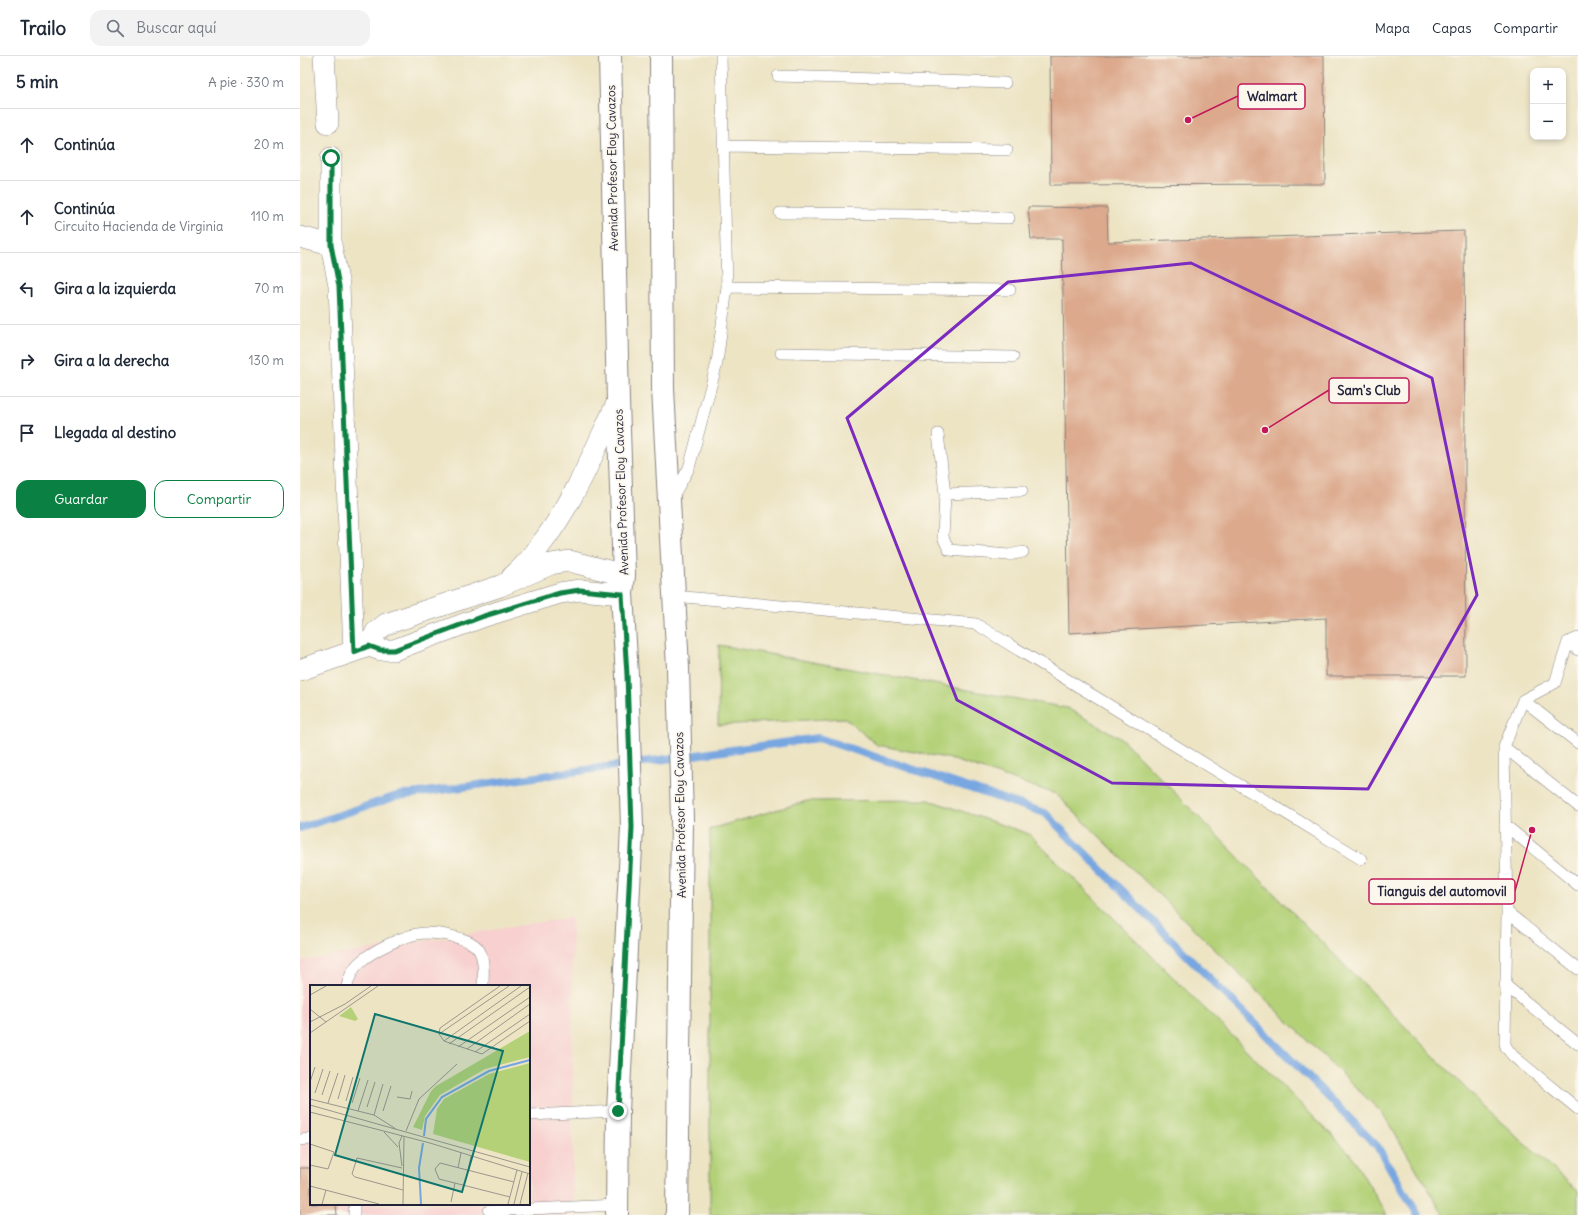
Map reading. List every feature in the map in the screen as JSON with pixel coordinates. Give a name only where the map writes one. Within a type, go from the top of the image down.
[{"type":"main road","name":"Avenida Profesor Eloy Cavazos","points":[[610,56],[623,585],[632,827],[618,1111],[617,1210]]},
{"type":"main road","name":"Avenida Profesor Eloy Cavazos","points":[[661,56],[663,389],[678,668],[682,820],[677,1215]]},
{"type":"street","points":[[324,56],[328,123]]},
{"type":"street","points":[[331,158],[331,245],[339,286],[362,649]]},
{"type":"street","points":[[300,237],[331,245]]},
{"type":"street","points":[[500,586],[523,568],[550,532],[579,483],[618,400]]},
{"type":"street","points":[[362,649],[376,632],[386,624],[500,586],[551,564],[569,561],[623,585]]},
{"type":"street","points":[[300,670],[362,649],[394,650],[484,616],[560,593],[623,585]]},
{"type":"lane","points":[[669,503],[689,468],[717,363],[727,287],[721,56]]},
{"type":"lane","points":[[778,76],[1006,83]]},
{"type":"lane","points":[[723,146],[1007,150]]},
{"type":"lane","points":[[780,213],[908,214],[1009,218]]},
{"type":"lane","points":[[727,287],[1010,290]]},
{"type":"lane","points":[[781,353],[1013,357]]},
{"type":"lane","points":[[938,434],[945,494],[943,537],[949,550],[1009,555],[1022,552]]},
{"type":"lane","points":[[945,494],[1022,491]]},
{"type":"lane","points":[[674,596],[976,624],[1361,859]]},
{"type":"lane","points":[[1573,640],[1578,650]]},
{"type":"lane","points":[[1573,640],[1555,683],[1523,700],[1504,747],[1507,912],[1505,985],[1506,1047],[1513,1056],[1578,1109]]},
{"type":"lane","points":[[1523,700],[1578,743]]},
{"type":"lane","points":[[1504,747],[1578,806]]},
{"type":"lane","points":[[1505,825],[1578,885]]},
{"type":"lane","points":[[1507,912],[1578,969]]},
{"type":"lane","points":[[347,985],[350,977],[358,964],[375,952],[404,938],[424,933],[448,935],[467,940],[474,944],[478,948],[483,962],[483,985]]},
{"type":"lane","points":[[1505,985],[1578,1044]]},
{"type":"lane","points":[[530,1115],[618,1111]]},
{"type":"lane","points":[[300,1140],[310,1139]]},
{"type":"lane","points":[[489,1210],[617,1210]]},
{"type":"highlighted area","points":[[1191,263],[1432,378],[1477,595],[1368,789],[1112,783],[957,700],[847,418],[1008,282]]},
{"type":"shaded area","points":[[572,917],[573,1215],[300,1215],[300,961]]},
{"type":"green space","points":[[719,645],[1067,708],[1122,739],[1484,1107],[1578,1191],[1578,1215],[1444,1215],[1383,1114],[1056,794],[951,759],[877,745],[845,718],[718,725]]},
{"type":"green space","points":[[929,800],[1029,834],[1349,1152],[1387,1215],[710,1215],[710,829],[807,801]]},
{"type":"building","points":[[1050,56],[1324,56],[1325,184],[1051,185]]},
{"type":"building","points":[[1028,207],[1107,208],[1108,242],[1464,231],[1466,676],[1326,676],[1326,618],[1069,633],[1062,239],[1031,239]]},
{"type":"building","points":[[300,1168],[310,1168],[310,1205],[336,1205],[337,1215],[300,1215]]},
{"type":"waterway","points":[[300,828],[397,796],[818,738],[1045,813],[1377,1146],[1418,1215]]},
{"type":"place","name":"Walmart","points":[[1188,120]]},
{"type":"place","name":"Sam's Club","points":[[1265,430]]},
{"type":"place","name":"Tianguis del automovil","points":[[1532,830]]},
{"type":"route","points":[[331,158],[331,245],[336,264],[339,286],[354,652],[369,646],[380,650],[394,650],[424,640],[484,616],[560,593],[580,590],[622,594],[627,675],[632,827],[618,1111]]}]
